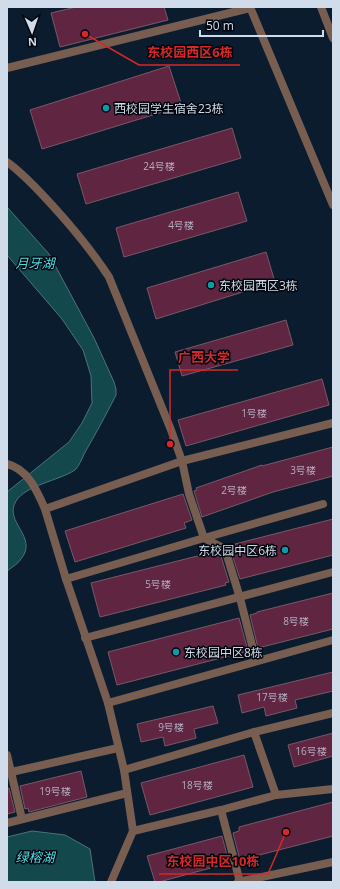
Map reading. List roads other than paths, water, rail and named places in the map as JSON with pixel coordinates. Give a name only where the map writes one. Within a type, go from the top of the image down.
[{"type":"street","points":[[7,68],[252,7],[333,205]]},
{"type":"street","points":[[321,7],[333,38]]},
{"type":"street","points":[[7,162],[42,194],[72,227],[98,260],[109,277],[171,430],[182,461],[189,494],[204,538],[225,549],[240,598],[256,661]]},
{"type":"street","points":[[45,509],[182,461],[333,423]]},
{"type":"street","points":[[7,464],[23,471],[38,491],[85,638],[108,703],[124,770],[134,832],[111,882]]},
{"type":"street","points":[[66,579],[323,504]]},
{"type":"street","points":[[85,638],[240,598],[333,572]]},
{"type":"street","points":[[108,703],[333,640]]},
{"type":"street","points":[[124,770],[254,732],[333,713]]},
{"type":"street","points":[[254,732],[276,795]]},
{"type":"street","points":[[9,772],[118,748]]},
{"type":"street","points":[[7,755],[9,772],[22,819]]},
{"type":"street","points":[[134,832],[276,795],[333,789]]},
{"type":"street","points":[[7,823],[127,793]]},
{"type":"street","points":[[221,810],[239,882],[333,862]]},
{"type":"water","name":"月牙湖","points":[[7,207],[49,254],[94,338],[114,382],[116,395],[78,467],[68,474],[27,491],[16,501],[13,509],[14,516],[26,544],[25,551],[21,559],[7,571],[7,492],[69,442],[82,423],[92,403],[91,376],[83,350],[62,319],[7,255]]},
{"type":"water","name":"绿榕湖","points":[[32,831],[65,835],[90,849],[95,882],[7,882],[7,837]]},
{"type":"place","name":"东校园西区6栋","points":[[85,34]]},
{"type":"place","name":"西校园学生宿舍23栋","points":[[106,108]]},
{"type":"place","name":"东校园西区3栋","points":[[211,285]]},
{"type":"place","name":"广西大学","points":[[170,444]]},
{"type":"place","name":"东校园中区6栋","points":[[285,550]]},
{"type":"place","name":"东校园中区8栋","points":[[176,652]]},
{"type":"place","name":"东校园中区10栋","points":[[286,832]]}]
